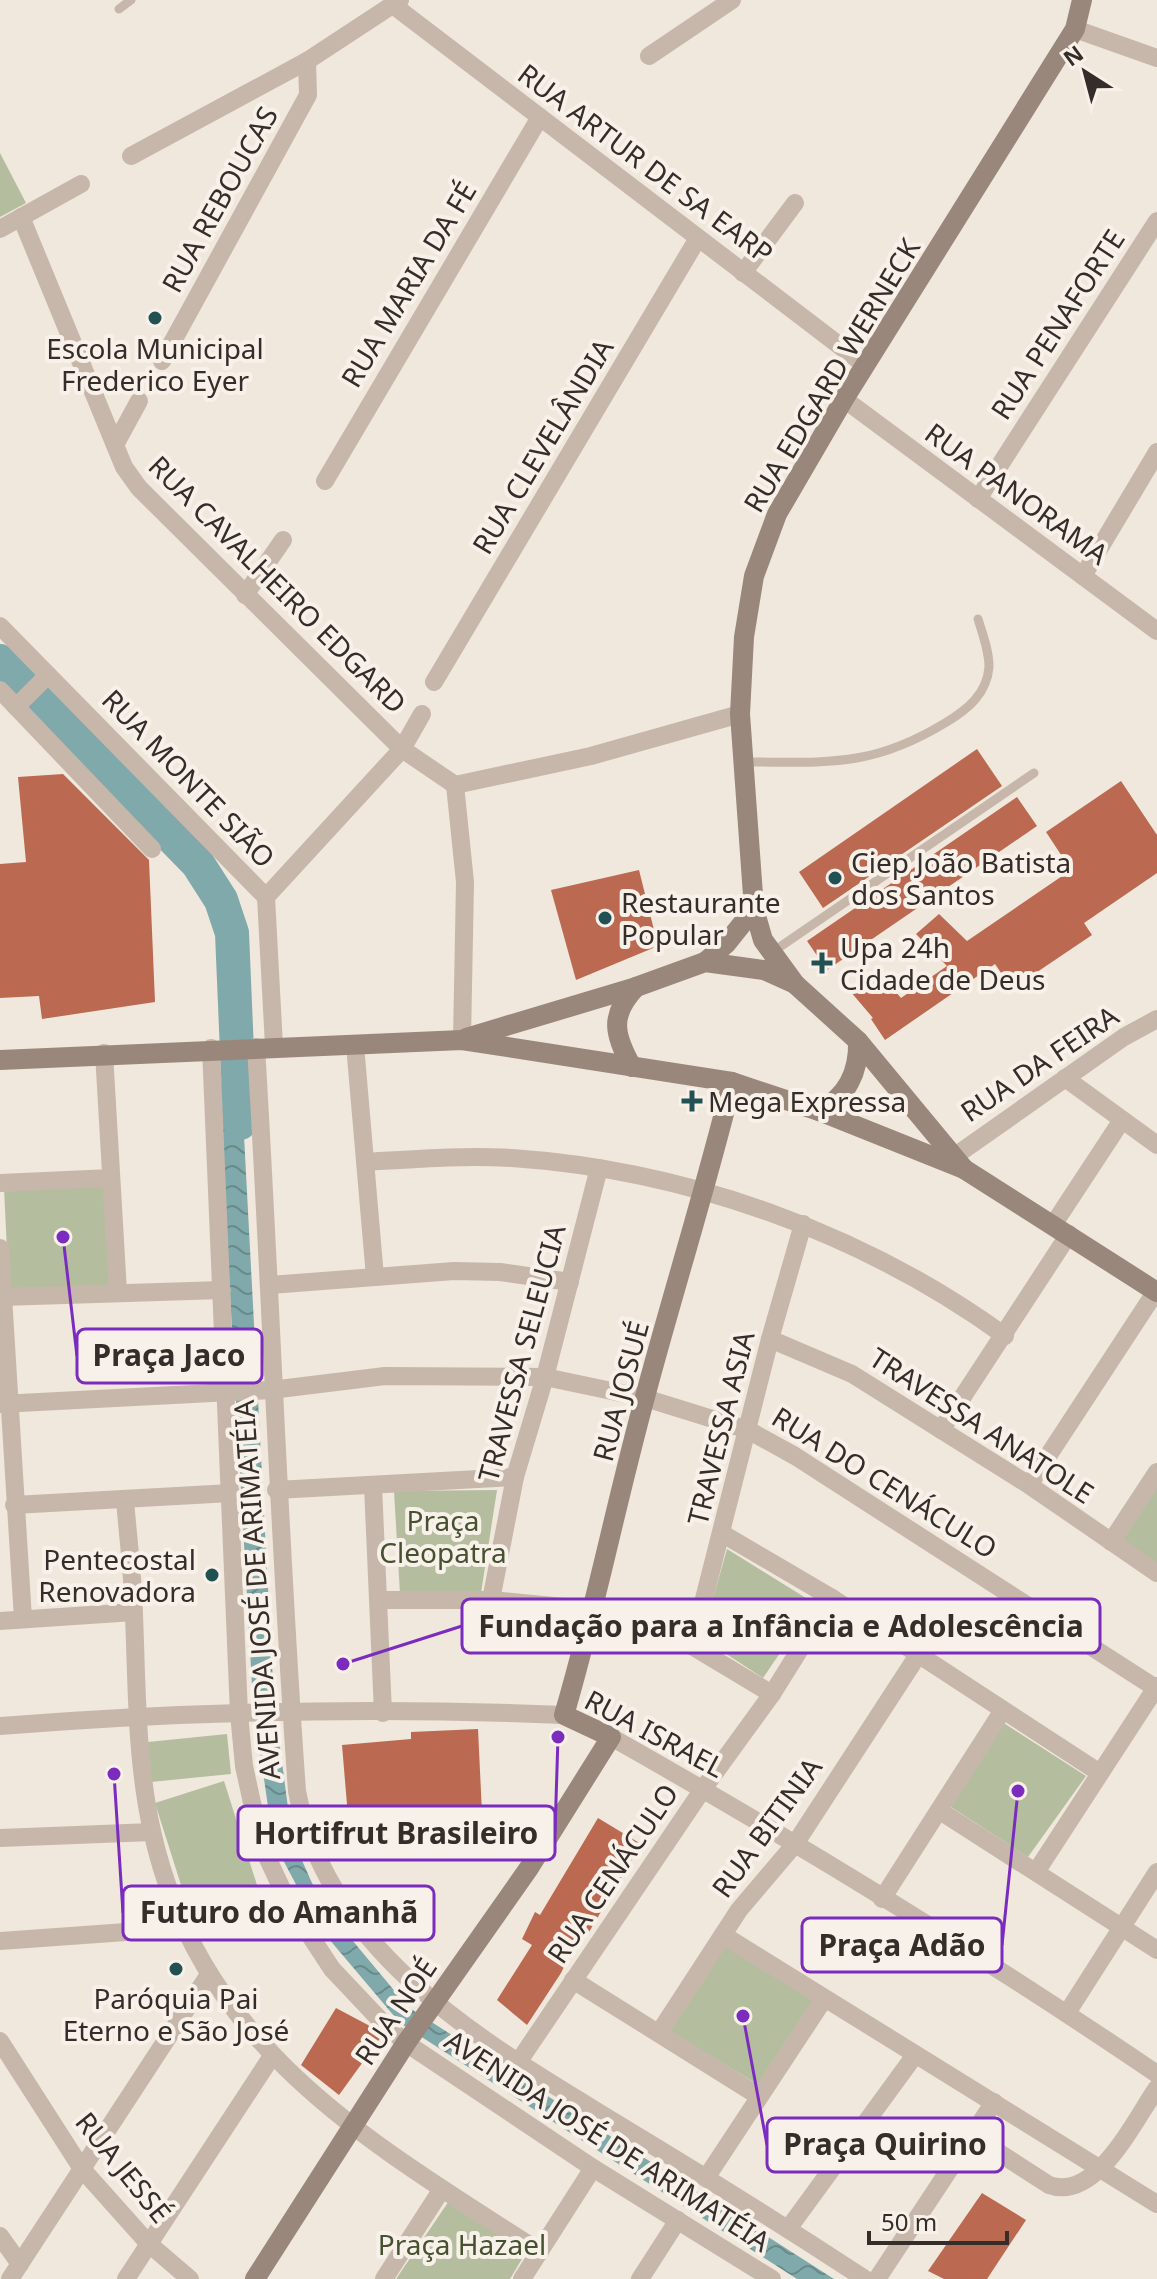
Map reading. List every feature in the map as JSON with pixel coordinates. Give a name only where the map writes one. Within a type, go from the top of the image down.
[{"type":"street","points":[[649,56],[732,0]]},
{"type":"street","name":"RUA EDGARD WERNECK","points":[[795,984],[763,940],[754,909],[740,714],[744,637],[754,576],[777,514],[844,399],[1075,29],[1082,0]]},
{"type":"street","points":[[131,156],[307,61],[396,3]]},
{"type":"street","name":"RUA ARTUR DE SA EARP","points":[[396,3],[865,365]]},
{"type":"street","points":[[1075,29],[1157,58]]},
{"type":"street","name":"RUA REBOUCAS","points":[[162,361],[308,95],[307,61]]},
{"type":"street","name":"RUA MARIA DA FÉ","points":[[325,481],[540,117]]},
{"type":"street","points":[[0,229],[81,184]]},
{"type":"street","points":[[743,273],[795,203]]},
{"type":"street","name":"RUA CAVALHEIRO EDGARD","points":[[21,217],[124,467],[139,488],[402,749],[455,785]]},
{"type":"street","name":"RUA PENAFORTE","points":[[978,499],[1157,221]]},
{"type":"street","name":"RUA CLEVELÂNDIA","points":[[434,682],[698,238]]},
{"type":"street","name":"RUA PANORAMA","points":[[844,399],[1157,631]]},
{"type":"street","points":[[115,445],[139,401]]},
{"type":"street","points":[[1083,576],[1157,452]]},
{"type":"street","points":[[245,595],[283,540]]},
{"type":"street","name":"RUA MONTE SIÃO","points":[[0,626],[31,692],[152,849]]},
{"type":"street","name":"RUA MONTE SIÃO","points":[[0,690],[31,692],[266,897],[259,1047]]},
{"type":"street","points":[[266,897],[402,749],[422,714]]},
{"type":"street","points":[[462,1040],[465,882],[455,785],[591,756],[740,714]]},
{"type":"street","points":[[462,1040],[636,987],[705,962],[726,944],[754,909]]},
{"type":"street","points":[[705,962],[764,970],[795,984],[858,1041],[960,1163]]},
{"type":"street","points":[[632,1067],[617,1031],[616,1018],[624,999],[636,987]]},
{"type":"street","name":"RUA DA FEIRA","points":[[960,1163],[1065,1078],[1124,1037],[1157,1019]]},
{"type":"street","points":[[0,1060],[215,1048],[462,1040],[732,1082],[960,1163],[1156,1292],[1029,1485]]},
{"type":"street","points":[[819,1111],[848,1088],[858,1061],[858,1041]]},
{"type":"street","points":[[355,1045],[375,1277]]},
{"type":"street","name":"AVENIDA JOSÉ DE ARIMATÉIA","points":[[259,1047],[270,1285],[268,1390],[288,1711],[301,1816],[321,1869],[332,1890],[387,1957],[432,2005],[865,2279]]},
{"type":"street","name":"AVENIDA JOSÉ DE ARIMATÉIA","points":[[215,1048],[222,1290],[230,1391],[231,1493],[244,1766],[261,1844],[288,1902],[332,1969],[408,2041],[593,2168],[764,2277]]},
{"type":"street","points":[[104,1053],[118,1292]]},
{"type":"street","points":[[1065,1078],[1157,1145]]},
{"type":"street","name":"RUA JOSUÉ","points":[[564,1715],[594,1610],[645,1398],[706,1191],[732,1082]]},
{"type":"street","points":[[941,1430],[1005,1336],[1122,1120]]},
{"type":"street","points":[[366,1162],[512,1158],[599,1168],[706,1191],[803,1224],[970,1311],[1005,1336]]},
{"type":"street","name":"TRAVESSA SELEUCIA","points":[[491,1600],[515,1477],[545,1377],[599,1168]]},
{"type":"street","points":[[0,1183],[111,1178]]},
{"type":"street","name":"TRAVESSA ASIA","points":[[692,1646],[723,1534],[770,1339],[803,1224]]},
{"type":"street","points":[[0,1248],[5,1404],[23,1619]]},
{"type":"street","points":[[270,1285],[485,1272],[570,1282]]},
{"type":"street","points":[[2,1297],[222,1290]]},
{"type":"street","name":"TRAVESSA ANATOLE","points":[[770,1339],[852,1374],[1029,1485],[1157,1573]]},
{"type":"street","name":"RUA DO CENÁCULO","points":[[5,1404],[268,1390],[385,1376],[545,1377],[645,1398],[748,1430],[795,1456],[1157,1687]]},
{"type":"street","points":[[1111,1542],[1157,1472]]},
{"type":"street","points":[[276,1490],[515,1477]]},
{"type":"street","points":[[373,1486],[381,1600],[383,1713]]},
{"type":"street","points":[[14,1505],[231,1493]]},
{"type":"street","points":[[125,1500],[134,1612],[137,1715],[152,1832],[182,1928],[208,1976],[272,2056],[352,2126],[540,2252]]},
{"type":"street","points":[[723,1534],[832,1598],[1100,1773]]},
{"type":"street","name":"RUA CENÁCULO","points":[[519,2061],[703,1789],[772,1694],[832,1598]]},
{"type":"street","points":[[381,1600],[491,1600],[594,1610],[692,1646],[772,1694]]},
{"type":"street","points":[[0,1621],[134,1612]]},
{"type":"street","name":"RUA BITINIA","points":[[659,2033],[739,1910],[795,1844],[918,1655]]},
{"type":"street","points":[[1036,1872],[1157,1687]]},
{"type":"street","points":[[882,1899],[1003,1710]]},
{"type":"street","name":"RUA ISRAEL","points":[[0,1726],[137,1715],[288,1711],[564,1715],[611,1737],[795,1844],[1067,2013],[1157,2074]]},
{"type":"street","name":"RUA NOÉ","points":[[255,2279],[432,2005],[529,1868],[611,1737]]},
{"type":"street","points":[[940,1811],[1157,1950]]},
{"type":"street","points":[[0,1838],[152,1832]]},
{"type":"street","points":[[1067,2013],[1157,1872]]},
{"type":"street","points":[[0,1941],[182,1928]]},
{"type":"street","points":[[723,1935],[1157,2204]]},
{"type":"street","points":[[15,2271],[208,1976]]},
{"type":"street","points":[[573,1980],[757,2095]]},
{"type":"street","points":[[706,2178],[757,2095],[824,1999]]},
{"type":"street","name":"RUA JESSÉ","points":[[0,2041],[82,2169],[148,2243],[190,2279]]},
{"type":"street","points":[[788,2229],[915,2055]]},
{"type":"street","points":[[126,2279],[272,2056]]},
{"type":"street","points":[[973,2136],[1062,2190],[1076,2188],[1100,2170],[1157,2088]]},
{"type":"street","points":[[877,2279],[994,2102]]},
{"type":"street","points":[[522,2279],[593,2168]]},
{"type":"street","points":[[384,2279],[442,2189]]},
{"type":"street","points":[[640,2279],[678,2220]]},
{"type":"street","points":[[0,2236],[15,2271]]},
{"type":"lane","points":[[119,9],[131,0]]},
{"type":"lane","points":[[744,762],[837,762],[887,754],[938,728],[963,712],[982,693],[989,669],[978,619]]},
{"type":"lane","points":[[771,953],[1034,773]]},
{"type":"green space","points":[[0,153],[26,203],[0,217]]},
{"type":"green space","points":[[116,1182],[121,1285],[9,1292],[4,1188]]},
{"type":"green space","points":[[1157,1485],[1157,1565],[1119,1539]]},
{"type":"green space","name":"Praça Cleopatra","points":[[497,1490],[481,1593],[400,1594],[394,1491]]},
{"type":"green space","points":[[727,1549],[814,1603],[763,1678],[702,1638]]},
{"type":"green space","points":[[1002,1722],[1086,1776],[1028,1857],[951,1807]]},
{"type":"green space","points":[[227,1734],[231,1774],[151,1782],[148,1742]]},
{"type":"green space","points":[[224,1781],[263,1904],[194,1926],[155,1803]]},
{"type":"green space","points":[[724,1940],[821,2003],[762,2087],[666,2029]]},
{"type":"green space","name":"Praça Hazael","points":[[453,2195],[529,2247],[510,2279],[396,2279]]},
{"type":"water","points":[[241,1079],[274,1702],[292,1838],[312,1883],[332,1916],[408,2007],[834,2279],[797,2279],[400,2023],[318,1926],[273,1841],[253,1703],[218,1081]]},
{"type":"building","points":[[977,749],[1002,786],[823,908],[799,872]]},
{"type":"building","points":[[63,774],[149,860],[155,1002],[42,1019],[39,996],[0,998],[0,864],[26,862],[18,777]]},
{"type":"building","points":[[1121,781],[1157,835],[1157,873],[1084,923],[1092,935],[1012,989],[995,964],[885,1040],[873,1018],[850,991],[876,969],[901,998],[947,966],[916,934],[939,914],[967,941],[1071,870],[1046,832]]},
{"type":"building","points":[[1017,797],[1037,826],[827,970],[807,941]]},
{"type":"building","name":"Restaurante Popular","points":[[639,870],[658,946],[576,980],[551,890]]},
{"type":"building","points":[[478,1729],[483,1834],[404,1839],[405,1849],[351,1852],[342,1745],[411,1739],[411,1732]]},
{"type":"building","points":[[598,1818],[641,1844],[589,1932],[583,1928],[561,1973],[527,2025],[497,2000],[532,1945],[522,1939],[535,1912],[540,1915]]},
{"type":"building","points":[[336,2008],[368,2025],[381,2037],[339,2095],[301,2065]]},
{"type":"building","points":[[982,2193],[1026,2220],[987,2279],[944,2279],[928,2271]]},
{"type":"waterway","points":[[0,661],[198,864],[221,900],[232,933],[240,1123]]},
{"type":"place","name":"Escola Municipal Frederico Eyer","points":[[155,318]]},
{"type":"place","name":"Ciep João Batista dos Santos","points":[[835,878]]},
{"type":"place","name":"Restaurante Popular","points":[[605,918]]},
{"type":"place","name":"Upa 24h Cidade de Deus","points":[[822,963]]},
{"type":"place","name":"Mega Expressa","points":[[692,1101]]},
{"type":"place","name":"Praça Jaco","points":[[63,1237]]},
{"type":"place","name":"Pentecostal Renovadora","points":[[212,1575]]},
{"type":"place","name":"Fundação para a Infância e Adolescência","points":[[343,1664]]},
{"type":"place","name":"Hortifrut Brasileiro","points":[[558,1737]]},
{"type":"place","name":"Futuro do Amanhã","points":[[114,1774]]},
{"type":"place","name":"Praça Adão","points":[[1018,1791]]},
{"type":"place","name":"Paróquia Pai Eterno e São José","points":[[176,1969]]},
{"type":"place","name":"Praça Quirino","points":[[743,2016]]}]
